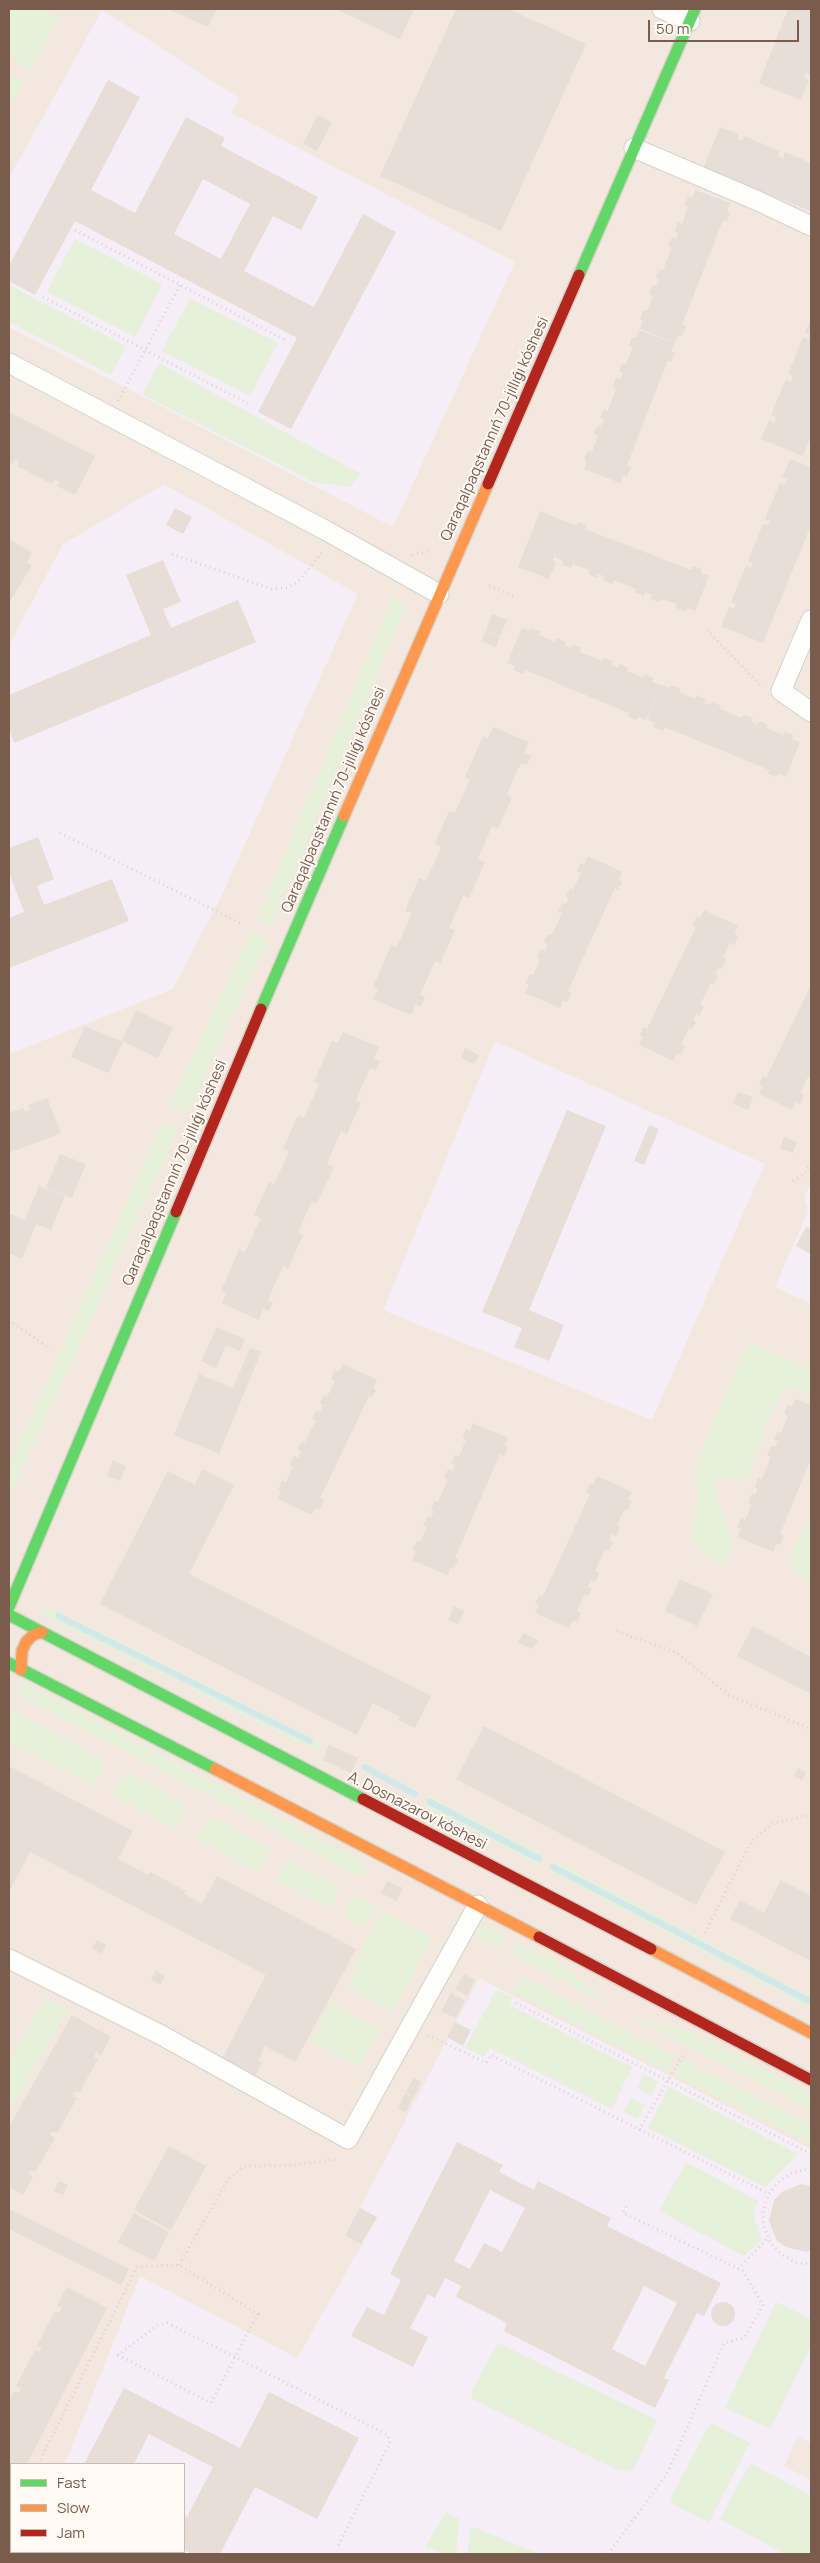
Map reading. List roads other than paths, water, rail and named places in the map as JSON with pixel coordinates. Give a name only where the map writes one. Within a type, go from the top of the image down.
[{"type":"main road","name":"Qaraqalpaqstannıń 70-jıllıǵı kóshesi","points":[[9,1607],[300,915],[692,15]]},
{"type":"main road","name":"A. Dosnazarov kóshesi","points":[[9,1615],[811,2032]]},
{"type":"main road","points":[[21,1670],[22,1651],[26,1642],[33,1635],[42,1632]]},
{"type":"main road","points":[[9,1663],[478,1905],[811,2080]]},
{"type":"street","points":[[662,9],[692,15]]},
{"type":"street","points":[[634,148],[758,201],[811,226]]},
{"type":"street","points":[[9,364],[335,536],[439,594]]},
{"type":"street","points":[[811,620],[781,691],[811,712]]},
{"type":"street","points":[[9,1959],[161,2035],[348,2139],[478,1905]]},
{"type":"waterway","points":[[58,1616],[310,1741]]},
{"type":"waterway","points":[[364,1767],[415,1794]]},
{"type":"waterway","points":[[430,1802],[539,1859]]},
{"type":"waterway","points":[[553,1867],[807,2000]]}]
